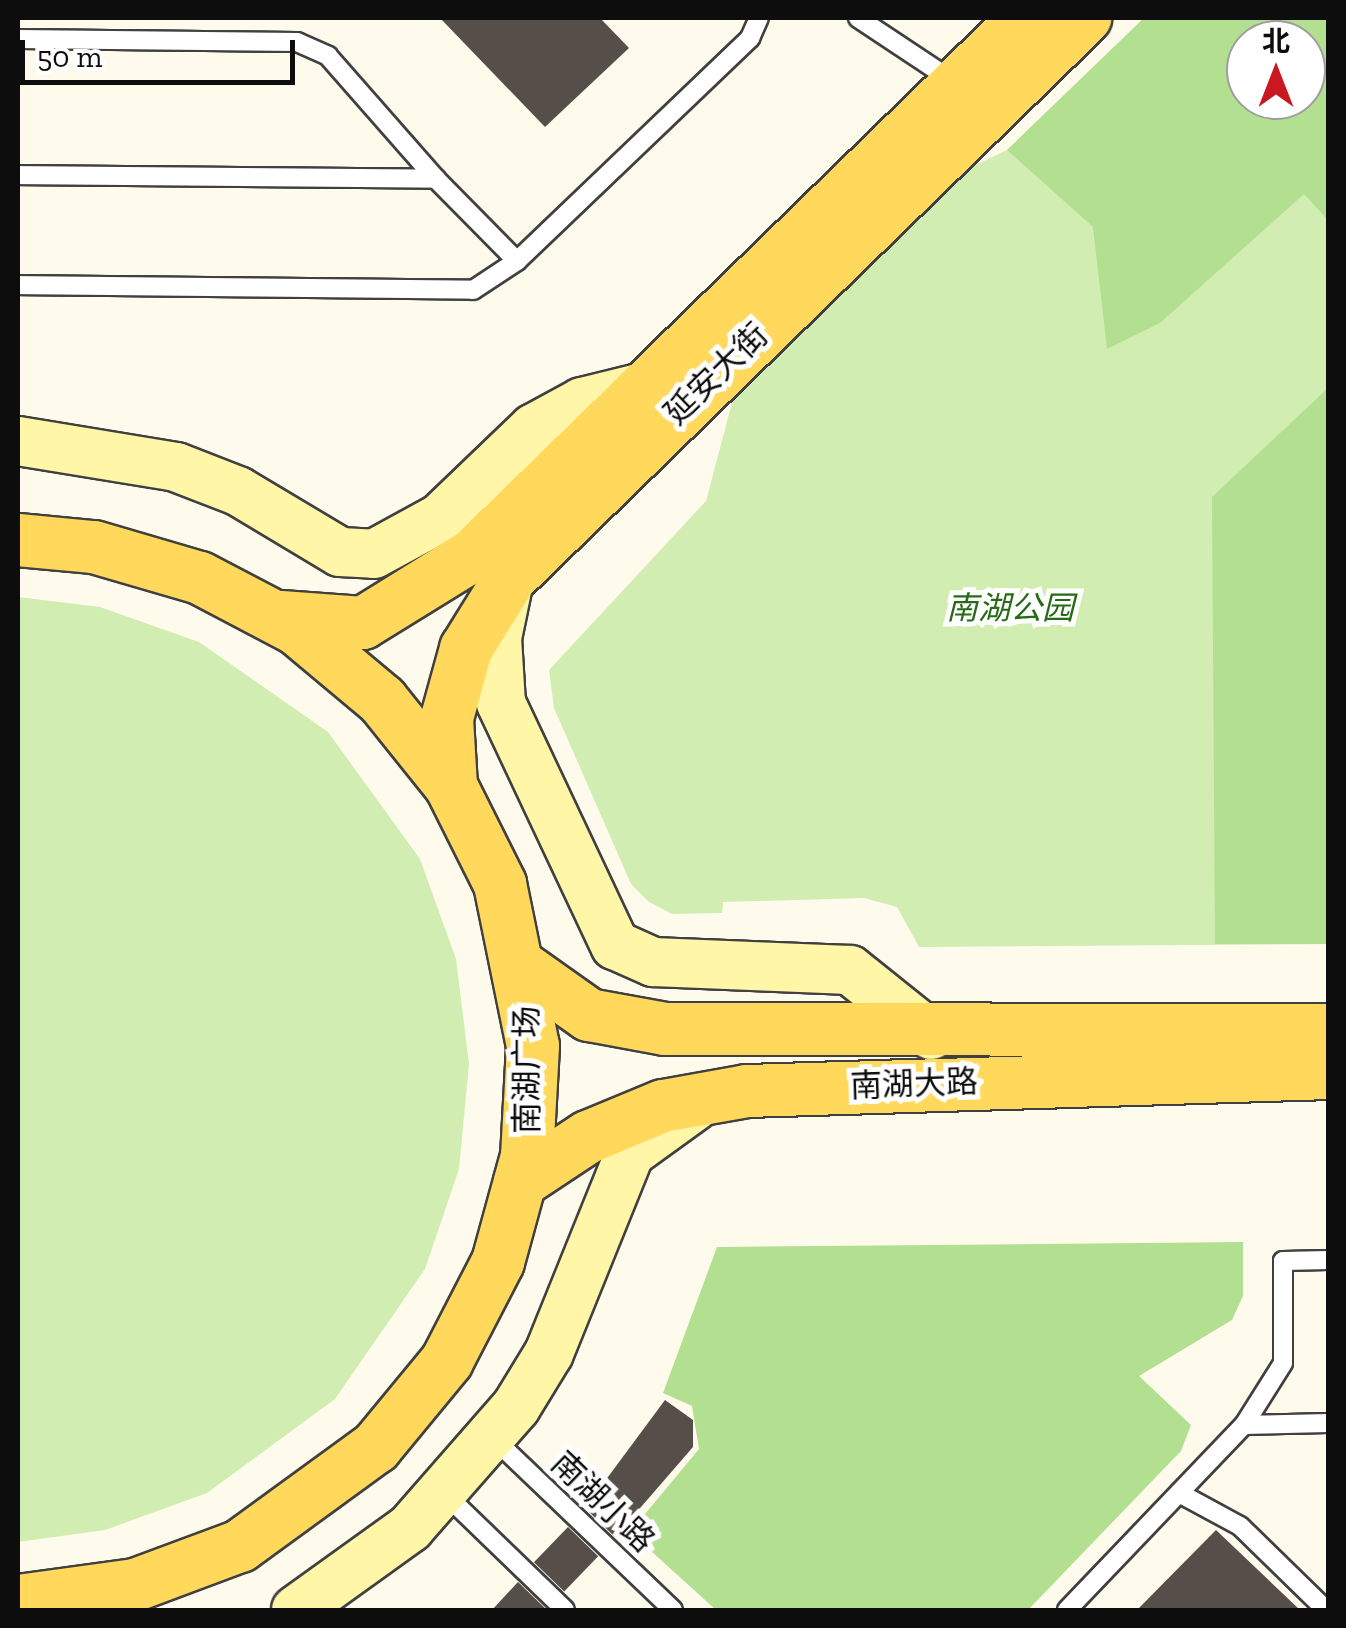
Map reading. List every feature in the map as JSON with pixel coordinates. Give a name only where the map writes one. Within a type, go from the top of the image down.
[{"type":"main road","name":"延安大街","points":[[276,616],[363,623],[413,600],[652,386],[1025,18]]},
{"type":"main road","name":"延安大街","points":[[450,786],[446,718],[466,649],[510,578],[1085,18]]},
{"type":"main road","points":[[18,441],[176,467],[238,491],[340,552],[374,554],[440,518],[534,428],[582,402],[652,386]]},
{"type":"main road","name":"南湖广场","points":[[18,540],[148,560],[276,616],[382,700],[450,786],[500,884],[524,968],[533,1101],[520,1182],[475,1312],[414,1406],[319,1496],[188,1568],[18,1602]]},
{"type":"main road","points":[[510,578],[497,638],[501,704],[614,945],[653,962],[850,970],[931,1035]]},
{"type":"main road","name":"南湖大路","points":[[524,968],[589,1014],[665,1029],[931,1035],[1328,1030]]},
{"type":"main road","name":"南湖大路","points":[[520,1182],[588,1138],[710,1098],[1328,1073]]},
{"type":"main road","points":[[296,1610],[444,1492],[492,1437],[549,1353],[630,1153],[710,1098]]},
{"type":"main road","points":[[142,1610],[188,1568]]},
{"type":"lane","points":[[18,285],[473,290],[517,261],[750,38],[759,18]]},
{"type":"lane","points":[[858,18],[957,84]]},
{"type":"lane","points":[[18,40],[297,42],[328,56],[436,178],[517,261]]},
{"type":"lane","points":[[18,175],[436,178]]},
{"type":"lane","points":[[1066,1610],[1244,1425],[1283,1363],[1283,1261],[1328,1260]]},
{"type":"lane","points":[[1244,1425],[1328,1423]]},
{"type":"lane","name":"南湖小路","points":[[492,1437],[672,1610]]},
{"type":"lane","points":[[444,1492],[565,1610]]},
{"type":"lane","points":[[1179,1493],[1240,1526],[1326,1610]]},
{"type":"green space","name":"南湖公园","points":[[1144,18],[1328,18],[1328,944],[919,947],[897,907],[864,898],[723,902],[722,913],[672,914],[649,902],[631,884],[554,708],[549,670],[706,501],[733,399],[965,170],[1007,150]]},
{"type":"green space","points":[[1144,18],[1328,18],[1328,220],[1304,194],[1160,323],[1107,349],[1093,227],[1007,150]]},
{"type":"green space","points":[[1328,388],[1328,944],[1215,944],[1212,497]]},
{"type":"green space","points":[[18,597],[100,607],[199,642],[328,732],[420,859],[456,959],[469,1064],[459,1169],[425,1269],[335,1399],[207,1493],[105,1530],[18,1542]]},
{"type":"green space","points":[[1243,1242],[1243,1296],[1232,1320],[1139,1376],[1191,1425],[1181,1451],[1028,1610],[716,1610],[630,1532],[699,1449],[692,1406],[663,1393],[717,1247]]},
{"type":"building","points":[[440,18],[600,18],[629,48],[545,127]]},
{"type":"building","points":[[665,1400],[693,1420],[693,1447],[615,1537],[585,1508]]},
{"type":"building","points":[[568,1527],[598,1556],[564,1591],[534,1562]]},
{"type":"building","points":[[1216,1530],[1300,1610],[1137,1610]]},
{"type":"building","points":[[518,1582],[547,1610],[492,1610]]}]
